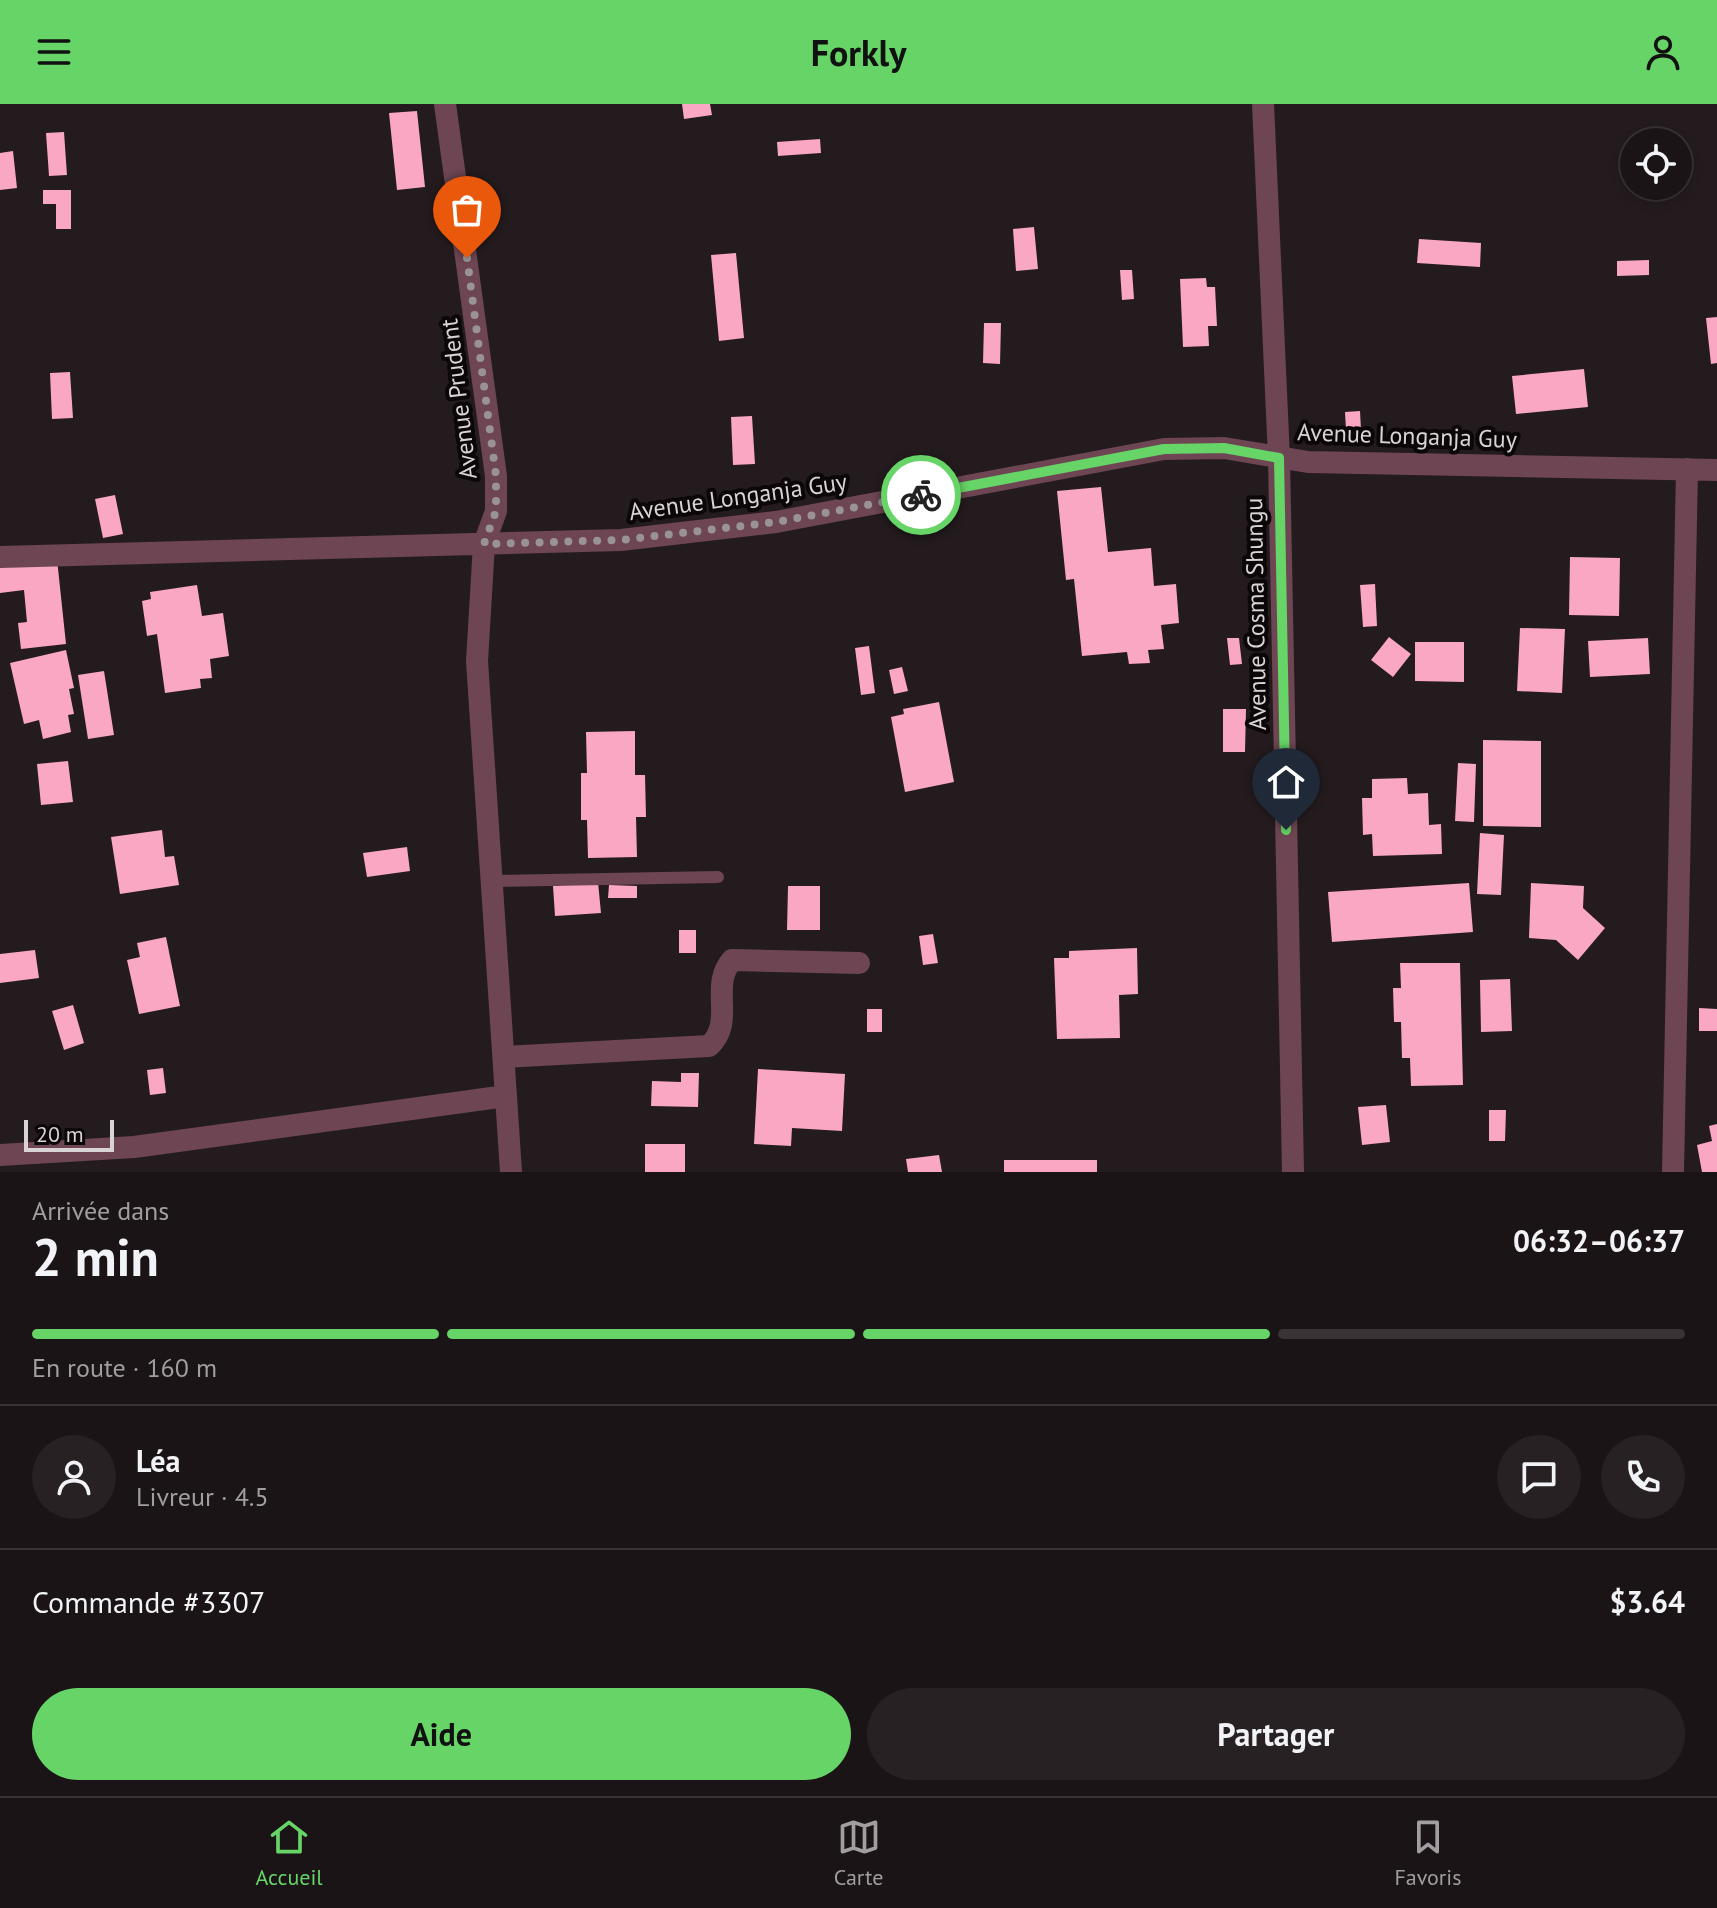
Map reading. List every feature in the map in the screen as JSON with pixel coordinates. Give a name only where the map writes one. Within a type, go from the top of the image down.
[{"type":"street","name":"Avenue Prudent","points":[[445,104],[496,476],[496,511],[484,544],[477,661],[511,1172]]},
{"type":"street","name":"Avenue Cosma Shungu","points":[[1263,104],[1279,458],[1293,1172]]},
{"type":"street","name":"Avenue Longanja Guy","points":[[0,557],[621,540],[776,522],[1164,449],[1224,448],[1308,462],[1717,470]]},
{"type":"street","points":[[1673,1172],[1687,469]]},
{"type":"street","points":[[504,1057],[709,1046],[719,1037],[723,1025],[722,976],[732,960],[859,963]]},
{"type":"street","points":[[0,1155],[134,1147],[506,1096]]},
{"type":"lane","points":[[492,881],[718,877]]},
{"type":"building","points":[[682,104],[710,104],[712,115],[684,119]]},
{"type":"building","points":[[417,111],[425,187],[397,190],[389,113]]},
{"type":"building","points":[[64,132],[67,175],[49,176],[46,133]]},
{"type":"building","points":[[820,139],[821,153],[778,156],[777,142]]},
{"type":"building","points":[[13,151],[17,188],[0,190],[0,153]]},
{"type":"building","points":[[43,190],[71,190],[71,229],[56,229],[56,204],[43,204]]},
{"type":"building","points":[[1034,227],[1038,269],[1016,271],[1013,229]]},
{"type":"building","points":[[1419,239],[1481,243],[1480,267],[1417,263]]},
{"type":"building","points":[[736,253],[744,338],[719,341],[711,255]]},
{"type":"building","points":[[1649,260],[1649,275],[1617,276],[1617,261]]},
{"type":"building","points":[[1120,270],[1132,270],[1134,299],[1122,300]]},
{"type":"building","points":[[1206,278],[1207,287],[1215,287],[1217,326],[1208,326],[1209,346],[1183,347],[1180,279]]},
{"type":"building","points":[[1717,317],[1717,363],[1711,364],[1706,318]]},
{"type":"building","points":[[984,323],[1001,323],[1000,364],[983,363]]},
{"type":"building","points":[[1584,369],[1588,407],[1516,414],[1512,376]]},
{"type":"building","points":[[70,372],[73,418],[52,419],[50,373]]},
{"type":"building","points":[[1360,411],[1361,430],[1346,430],[1345,412]]},
{"type":"building","points":[[752,416],[755,464],[733,465],[731,417]]},
{"type":"building","points":[[1101,487],[1108,552],[1151,548],[1154,586],[1176,584],[1179,623],[1161,625],[1164,649],[1148,650],[1150,663],[1129,664],[1127,652],[1082,656],[1074,579],[1066,580],[1057,491]]},
{"type":"building","points":[[115,495],[123,534],[103,538],[95,499]]},
{"type":"building","points":[[1570,557],[1620,558],[1619,616],[1569,615]]},
{"type":"building","points":[[57,559],[66,644],[21,649],[18,623],[27,622],[24,590],[0,593],[0,566]]},
{"type":"building","points":[[1375,584],[1377,626],[1363,627],[1360,585]]},
{"type":"building","points":[[197,585],[202,616],[223,613],[229,656],[210,659],[212,678],[200,679],[201,688],[165,693],[157,634],[147,636],[142,601],[151,599],[150,592]]},
{"type":"building","points":[[1520,628],[1565,629],[1562,693],[1517,691]]},
{"type":"building","points":[[1389,637],[1411,654],[1393,677],[1371,660]]},
{"type":"building","points":[[1227,638],[1239,638],[1242,664],[1230,665]]},
{"type":"building","points":[[1648,638],[1650,674],[1590,677],[1588,641]]},
{"type":"building","points":[[1415,642],[1464,642],[1464,682],[1415,681]]},
{"type":"building","points":[[869,646],[875,693],[861,695],[855,648]]},
{"type":"building","points":[[66,650],[74,688],[69,689],[74,714],[68,715],[71,732],[43,739],[39,720],[24,724],[10,663]]},
{"type":"building","points":[[902,667],[908,691],[894,694],[889,670]]},
{"type":"building","points":[[104,671],[114,735],[88,739],[78,675]]},
{"type":"building","points":[[939,702],[954,782],[905,792],[891,717],[904,714],[903,709]]},
{"type":"building","points":[[1223,709],[1246,709],[1245,752],[1223,752]]},
{"type":"building","points":[[635,731],[635,775],[645,775],[646,817],[636,817],[637,857],[588,858],[587,820],[581,820],[581,773],[587,773],[586,732]]},
{"type":"building","points":[[1483,740],[1541,741],[1541,827],[1483,826]]},
{"type":"building","points":[[68,761],[73,802],[41,805],[37,764]]},
{"type":"building","points":[[1458,763],[1476,764],[1474,822],[1455,821]]},
{"type":"building","points":[[1407,778],[1408,794],[1428,793],[1429,825],[1441,824],[1442,854],[1373,856],[1372,834],[1363,835],[1362,798],[1372,798],[1372,779]]},
{"type":"building","points":[[162,830],[165,857],[174,856],[179,885],[120,894],[111,837]]},
{"type":"building","points":[[1480,833],[1504,835],[1501,895],[1477,894]]},
{"type":"building","points":[[407,847],[410,871],[367,877],[363,853]]},
{"type":"building","points":[[598,882],[601,913],[555,916],[553,886]]},
{"type":"building","points":[[1469,883],[1473,932],[1332,942],[1328,892]]},
{"type":"building","points":[[1531,883],[1584,886],[1583,908],[1605,928],[1578,960],[1556,940],[1529,938]]},
{"type":"building","points":[[609,885],[637,886],[637,898],[608,898]]},
{"type":"building","points":[[788,886],[820,886],[820,930],[787,930]]},
{"type":"building","points":[[679,930],[696,930],[696,953],[679,953]]},
{"type":"building","points":[[933,934],[938,963],[923,965],[919,936]]},
{"type":"building","points":[[166,937],[180,1006],[139,1014],[127,960],[140,957],[137,943]]},
{"type":"building","points":[[1137,948],[1138,994],[1119,995],[1120,1038],[1057,1039],[1054,958],[1069,958],[1069,951]]},
{"type":"building","points":[[35,950],[39,978],[0,983],[0,954]]},
{"type":"building","points":[[1400,963],[1460,963],[1463,1085],[1411,1086],[1410,1058],[1402,1058],[1401,1022],[1394,1022],[1393,988],[1401,988]]},
{"type":"building","points":[[1510,979],[1512,1031],[1481,1032],[1480,980]]},
{"type":"building","points":[[73,1005],[84,1043],[64,1050],[52,1011]]},
{"type":"building","points":[[1699,1008],[1717,1009],[1717,1031],[1699,1031]]},
{"type":"building","points":[[867,1009],[882,1009],[882,1032],[867,1032]]},
{"type":"building","points":[[163,1068],[166,1093],[150,1095],[147,1070]]},
{"type":"building","points":[[758,1069],[845,1074],[842,1131],[792,1128],[791,1146],[754,1144]]},
{"type":"building","points":[[681,1073],[699,1073],[698,1107],[651,1106],[652,1081],[681,1082]]},
{"type":"building","points":[[1386,1105],[1390,1142],[1362,1145],[1358,1107]]},
{"type":"building","points":[[1489,1110],[1506,1110],[1505,1141],[1489,1141]]},
{"type":"building","points":[[1717,1124],[1717,1172],[1702,1172],[1697,1145],[1712,1141],[1709,1126]]},
{"type":"building","points":[[645,1144],[685,1144],[685,1172],[645,1172]]},
{"type":"building","points":[[939,1155],[942,1172],[908,1172],[906,1159]]},
{"type":"building","points":[[1004,1160],[1097,1160],[1097,1172],[1004,1172]]},
{"type":"way so far","points":[[467,258],[496,476],[496,511],[484,544],[621,540],[776,522],[921,495]]},
{"type":"route","points":[[921,495],[1164,449],[1224,448],[1279,458],[1286,830]]}]
